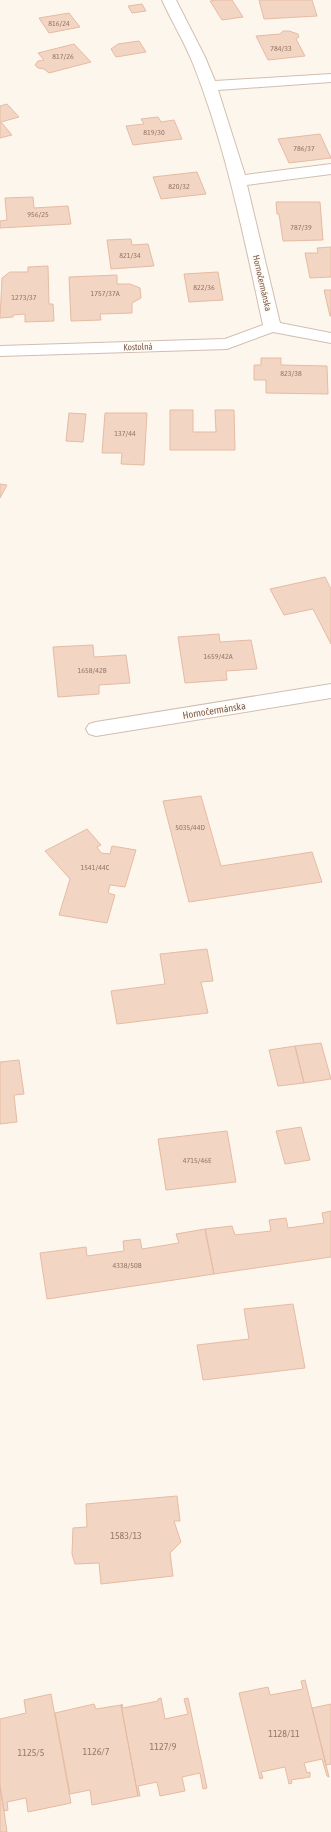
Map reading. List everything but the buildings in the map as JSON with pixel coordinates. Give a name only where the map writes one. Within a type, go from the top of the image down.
[{"type":"street","name":"Hornočermánska","points":[[169,0],[200,64],[222,126],[238,181],[272,327]]},
{"type":"street","points":[[208,86],[331,78]]},
{"type":"street","points":[[238,181],[331,169]]},
{"type":"street","points":[[272,327],[331,338]]},
{"type":"street","name":"Kostolná","points":[[0,351],[227,344],[272,327]]},
{"type":"street","name":"Hornočermánska","points":[[96,729],[331,691]]}]
